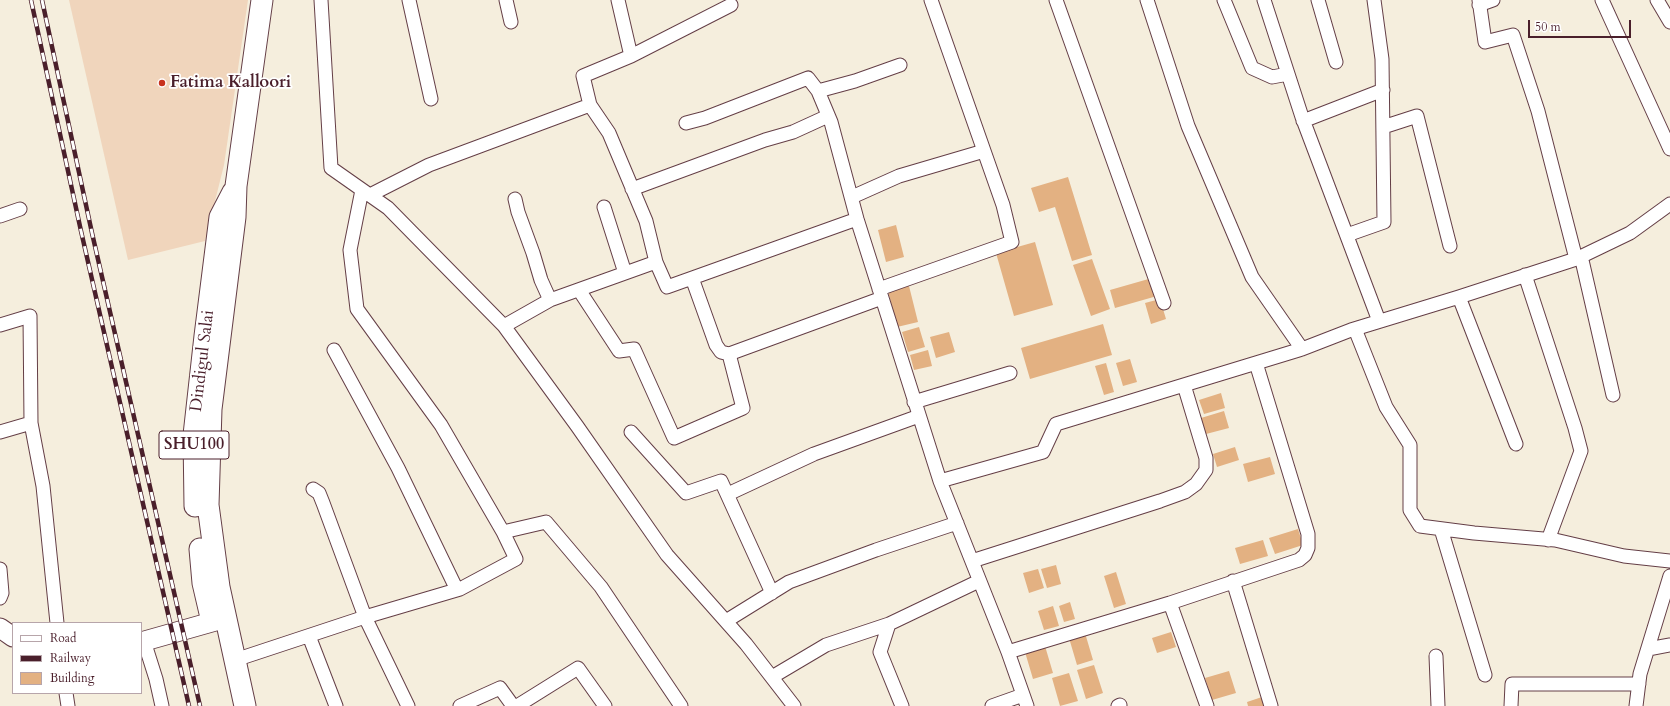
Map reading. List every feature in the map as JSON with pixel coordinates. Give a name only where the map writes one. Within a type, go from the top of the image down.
[{"type":"main road","name":"Dindigul Salai","points":[[230,706],[219,620],[219,587],[208,505],[211,409],[235,217],[236,186],[262,0]]},
{"type":"main road","name":"Dindigul Salai","points":[[219,620],[235,660],[245,706]]},
{"type":"main road","points":[[143,642],[219,620]]},
{"type":"main road","points":[[0,628],[12,636]]},
{"type":"street","points":[[321,0],[331,168],[388,208],[504,326],[577,426],[667,555],[726,621],[794,706]]},
{"type":"street","points":[[409,0],[430,99]]},
{"type":"street","points":[[506,0],[511,22]]},
{"type":"street","points":[[618,0],[631,56]]},
{"type":"street","points":[[692,278],[716,345],[721,352],[729,354],[1012,242],[1003,205],[931,0]]},
{"type":"street","points":[[1056,0],[1164,303]]},
{"type":"street","points":[[1147,0],[1188,126],[1252,277],[1302,349]]},
{"type":"street","points":[[1224,0],[1252,68],[1272,77],[1288,74]]},
{"type":"street","points":[[1264,0],[1303,121],[1379,321]]},
{"type":"street","points":[[1318,0],[1336,62]]},
{"type":"street","points":[[1347,235],[1384,222],[1382,59],[1374,0]]},
{"type":"street","points":[[1493,0],[1479,2],[1485,42],[1513,35],[1538,111],[1578,257],[1613,395]]},
{"type":"street","points":[[1602,0],[1670,148]]},
{"type":"street","points":[[1657,0],[1670,22]]},
{"type":"street","points":[[731,6],[631,56],[583,76],[590,104],[609,133],[646,221],[656,262],[667,287],[857,219]]},
{"type":"street","points":[[818,91],[855,81],[900,66]]},
{"type":"street","points":[[686,123],[705,118],[808,78],[818,91],[828,116],[857,219],[940,481],[1008,652],[1025,700],[992,706]]},
{"type":"street","points":[[1303,121],[1383,90]]},
{"type":"street","points":[[366,193],[429,165],[590,104]]},
{"type":"street","points":[[632,189],[765,140],[793,132],[828,116]]},
{"type":"street","points":[[1383,127],[1417,116],[1450,246]]},
{"type":"street","points":[[852,197],[899,176],[984,151]]},
{"type":"street","points":[[235,660],[365,617],[457,590],[516,559],[503,532],[441,425],[357,309],[350,250],[366,193]]},
{"type":"street","points":[[515,200],[541,280],[550,300]]},
{"type":"street","points":[[940,481],[1043,452],[1056,424],[1302,349],[1379,321],[1459,297],[1578,257],[1630,233],[1670,204]]},
{"type":"street","points":[[604,207],[625,273]]},
{"type":"street","points":[[0,216],[20,209]]},
{"type":"street","points":[[504,326],[550,300],[656,262]]},
{"type":"street","points":[[1525,275],[1575,428],[1581,451],[1548,540]]},
{"type":"street","points":[[579,290],[619,351],[634,349],[674,438],[743,408],[729,354]]},
{"type":"street","points":[[1459,297],[1516,444]]},
{"type":"street","points":[[0,325],[30,316],[31,423],[43,486],[57,622]]},
{"type":"street","points":[[1355,329],[1386,407],[1410,445],[1410,510],[1420,526],[1548,540],[1624,556],[1670,562]]},
{"type":"street","points":[[334,350],[398,468],[457,590]]},
{"type":"street","points":[[1008,652],[1170,603],[1299,560],[1305,555],[1308,548],[1308,534],[1256,363]]},
{"type":"street","points":[[914,402],[1010,373]]},
{"type":"street","points":[[972,560],[1160,501],[1186,492],[1196,484],[1206,470],[1206,458],[1184,385]]},
{"type":"street","points":[[728,494],[814,454],[919,416]]},
{"type":"street","points":[[0,432],[31,423]]},
{"type":"street","points":[[631,432],[686,493],[721,481],[772,593]]},
{"type":"street","points":[[313,489],[319,493],[365,617],[408,706]]},
{"type":"street","points":[[503,532],[546,522],[601,587],[681,706]]},
{"type":"street","points":[[726,621],[789,582],[956,523]]},
{"type":"street","points":[[1441,529],[1485,676]]},
{"type":"street","points":[[0,569],[2,593],[0,598]]},
{"type":"street","points":[[1636,706],[1640,674],[1670,576]]},
{"type":"street","points":[[772,677],[826,645],[889,624],[980,581]]},
{"type":"street","points":[[1233,581],[1271,706]]},
{"type":"street","points":[[1170,603],[1207,706]]},
{"type":"street","points":[[889,624],[880,652],[902,706]]},
{"type":"street","points":[[309,636],[336,706]]},
{"type":"street","points":[[143,642],[156,679],[162,706]]},
{"type":"street","points":[[1648,650],[1670,645]]},
{"type":"street","points":[[1436,656],[1438,706]]},
{"type":"street","points":[[517,706],[578,668],[605,706]]},
{"type":"street","points":[[1511,706],[1512,684],[1639,684]]},
{"type":"street","points":[[460,706],[500,688],[513,706]]},
{"type":"street","points":[[66,694],[68,706]]},
{"type":"shaded area","name":"Fatima Kalloori","points":[[69,0],[248,0],[224,165],[205,241],[128,260]]},
{"type":"building","points":[[1068,177],[1092,255],[1072,261],[1055,207],[1039,212],[1031,188]]},
{"type":"building","points":[[896,225],[904,257],[886,262],[878,230]]},
{"type":"building","points":[[1035,242],[1053,305],[1014,316],[996,253]]},
{"type":"building","points":[[1092,259],[1110,309],[1091,316],[1073,265]]},
{"type":"building","points":[[1152,278],[1157,296],[1115,308],[1110,290]]},
{"type":"building","points":[[909,286],[918,322],[897,327],[888,291]]},
{"type":"building","points":[[1160,299],[1166,319],[1151,324],[1145,303]]},
{"type":"building","points":[[1103,324],[1112,355],[1030,379],[1021,348]]},
{"type":"building","points":[[919,327],[925,347],[908,352],[902,332]]},
{"type":"building","points":[[949,332],[955,352],[936,358],[930,337]]},
{"type":"building","points":[[928,350],[932,366],[914,370],[910,355]]},
{"type":"building","points":[[1130,359],[1137,382],[1123,386],[1116,363]]},
{"type":"building","points":[[1106,363],[1114,392],[1104,395],[1095,366]]},
{"type":"building","points":[[1221,393],[1225,408],[1204,414],[1199,400]]},
{"type":"building","points":[[1224,411],[1229,428],[1206,434],[1201,418]]},
{"type":"building","points":[[1235,447],[1239,460],[1217,467],[1213,454]]},
{"type":"building","points":[[1270,457],[1275,474],[1248,482],[1243,464]]},
{"type":"building","points":[[1298,529],[1303,545],[1275,554],[1269,538]]},
{"type":"building","points":[[1263,540],[1268,556],[1240,564],[1235,548]]},
{"type":"building","points":[[1056,565],[1061,584],[1047,588],[1041,569]]},
{"type":"building","points":[[1038,569],[1044,588],[1029,593],[1023,573]]},
{"type":"building","points":[[1116,572],[1126,604],[1114,608],[1104,576]]},
{"type":"building","points":[[1070,602],[1075,619],[1064,622],[1059,606]]},
{"type":"building","points":[[1053,606],[1059,626],[1044,630],[1038,611]]},
{"type":"building","points":[[1171,632],[1176,647],[1157,653],[1152,638]]},
{"type":"building","points":[[1085,633],[1093,660],[1077,665],[1069,638]]},
{"type":"building","points":[[1045,646],[1053,673],[1033,679],[1025,652]]},
{"type":"building","points":[[1094,665],[1103,693],[1086,699],[1077,670]]},
{"type":"building","points":[[1229,671],[1236,693],[1212,700],[1205,678]]},
{"type":"building","points":[[1069,673],[1078,701],[1060,706],[1052,678]]},
{"type":"building","points":[[1262,697],[1265,706],[1248,706],[1247,702]]},
{"type":"railway","points":[[31,0],[81,231],[189,706]]},
{"type":"railway","points":[[42,0],[92,233],[200,706]]},
{"type":"place","name":"Fatima Kalloori","points":[[162,83]]}]
